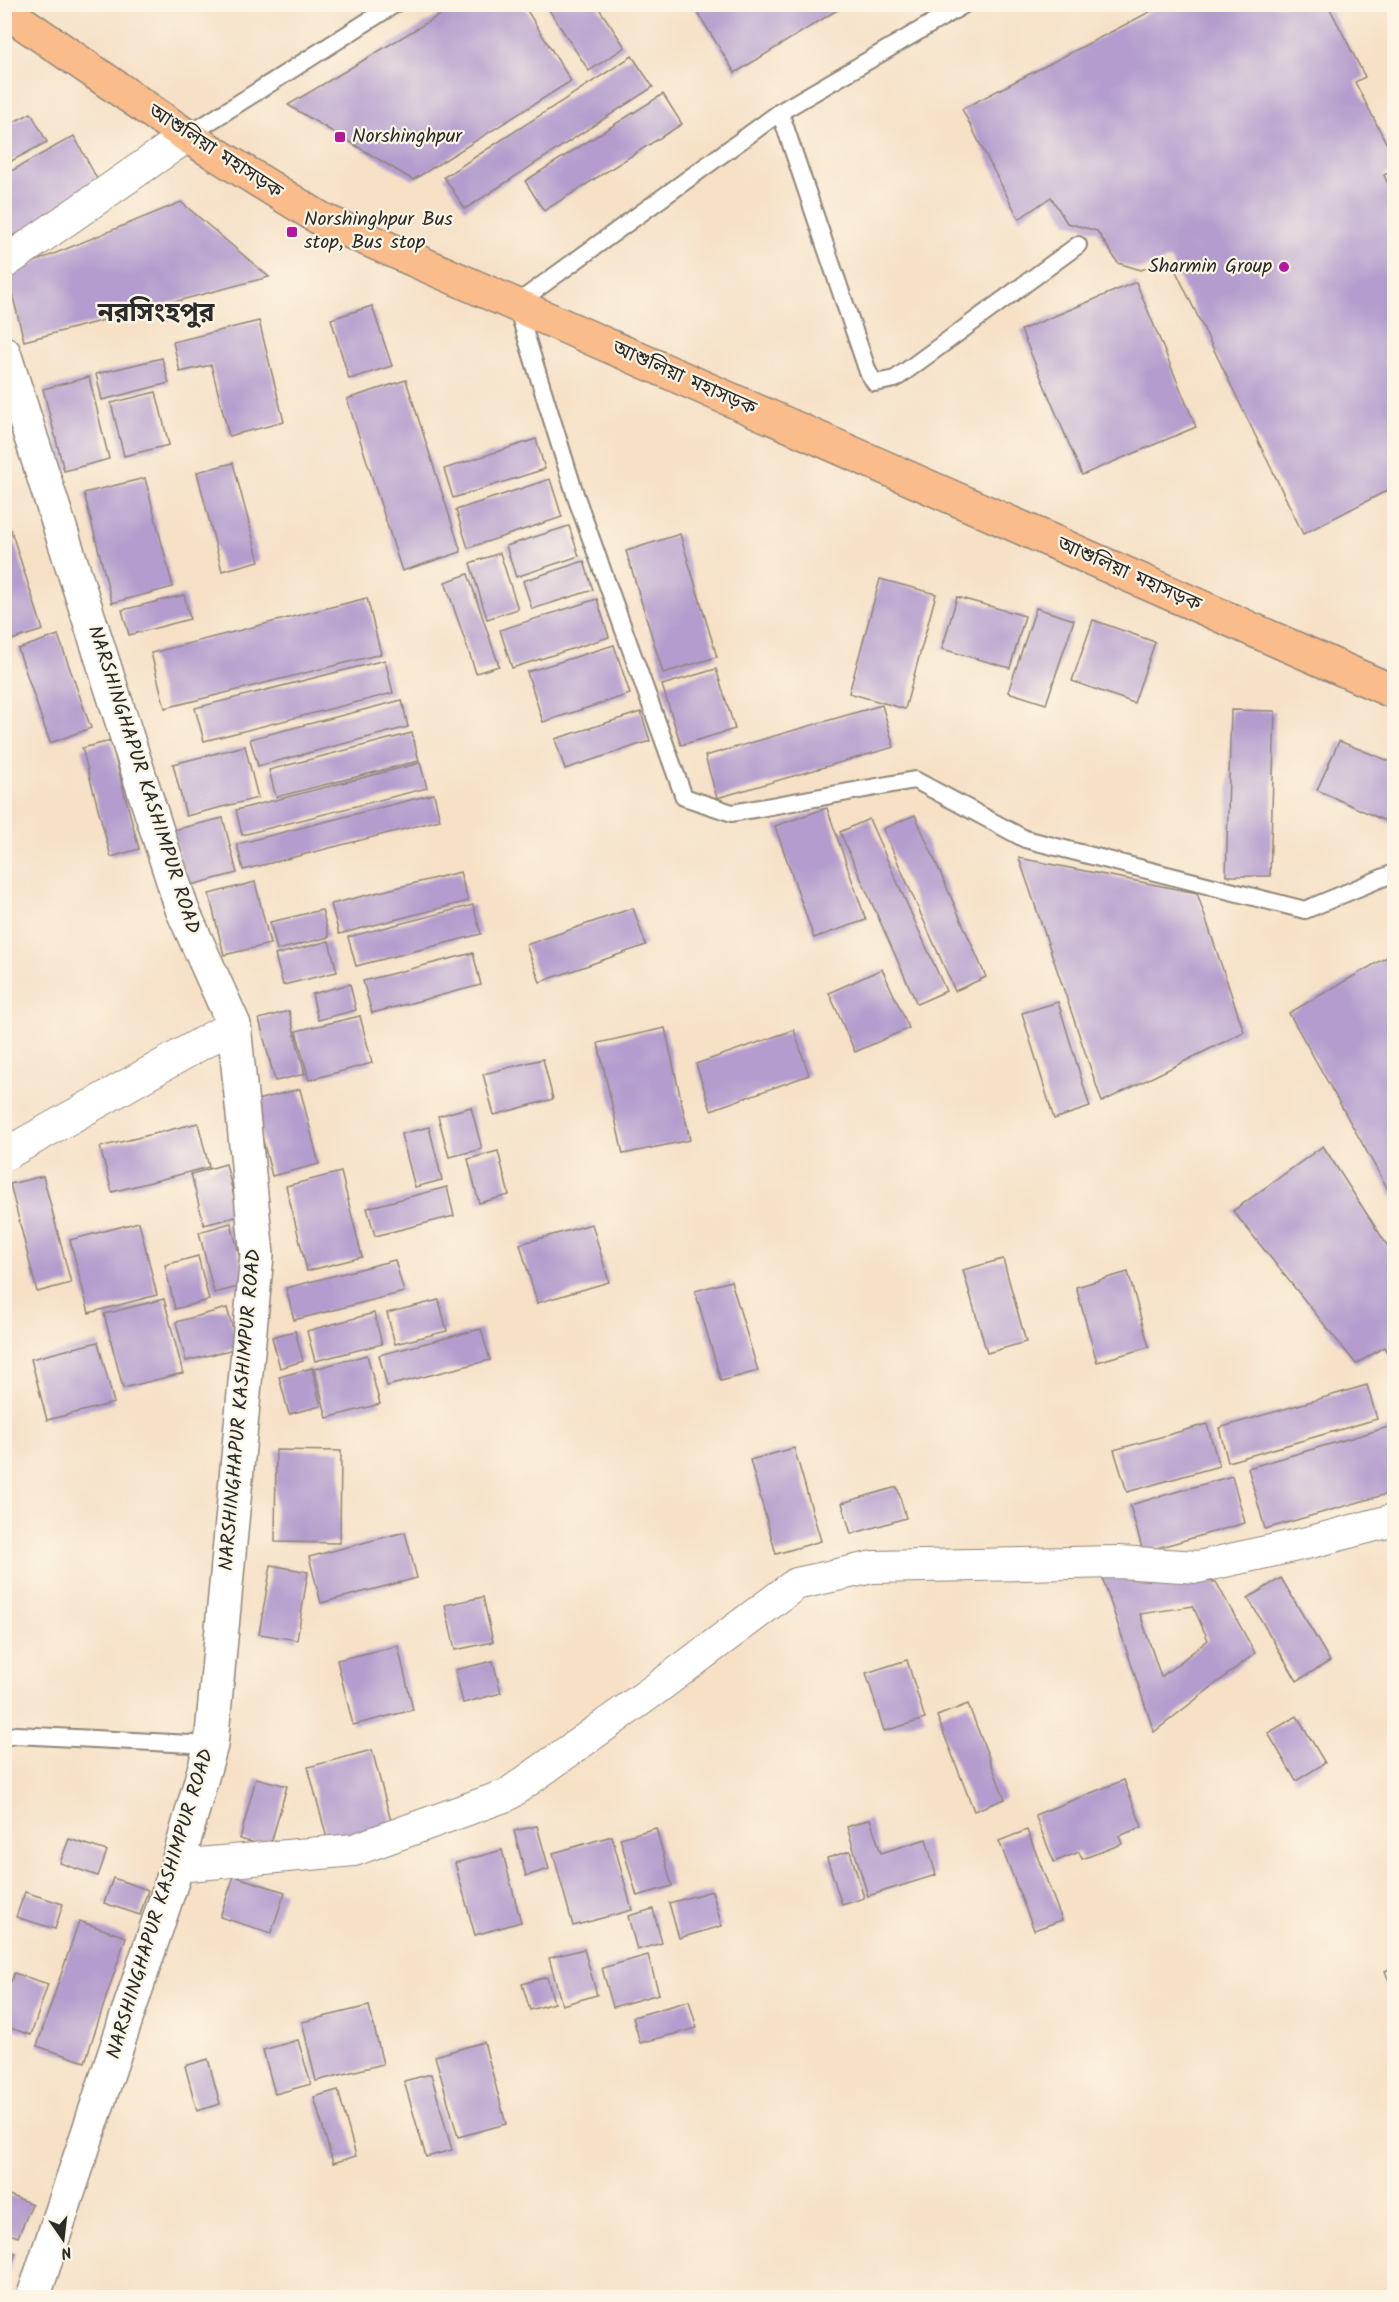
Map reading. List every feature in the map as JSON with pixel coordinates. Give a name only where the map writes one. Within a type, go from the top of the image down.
[{"type":"highway","name":"আশুলিয়া মহাসড়ক","points":[[4,10],[187,136],[321,219],[1395,692]]},
{"type":"street","points":[[4,263],[187,136]]},
{"type":"street","name":"NARSHINGHAPUR KASHIMPUR ROAD","points":[[4,353],[182,909],[234,1025],[257,1255],[211,1745],[177,1866],[33,2298]]},
{"type":"street","points":[[4,1155],[234,1025]]},
{"type":"street","points":[[177,1866],[354,1850],[507,1795],[657,1688],[796,1584],[873,1567],[1119,1562],[1198,1567],[1311,1542],[1395,1520]]},
{"type":"lane","points":[[187,136],[395,4]]},
{"type":"lane","points":[[965,4],[780,112],[516,304],[576,497],[684,796],[732,813],[915,780],[1024,839],[1305,910],[1395,873]]},
{"type":"lane","points":[[780,112],[868,372],[875,383],[895,379],[1078,244]]},
{"type":"lane","points":[[4,1737],[16,1735],[211,1745]]},
{"type":"building","points":[[458,4],[523,4],[571,81],[413,180],[288,105]]},
{"type":"building","points":[[545,4],[596,4],[625,47],[589,71]]},
{"type":"building","points":[[692,4],[847,4],[735,73]]},
{"type":"building","name":"Sharmin Group","points":[[1163,5],[1328,5],[1365,77],[1355,82],[1394,158],[1394,170],[1384,175],[1394,196],[1394,487],[1303,534],[1170,259],[1141,270],[1118,263],[1097,231],[1067,223],[1051,197],[1019,219],[962,109]]},
{"type":"building","points":[[632,56],[653,87],[465,209],[444,177]]},
{"type":"building","points":[[663,94],[682,124],[544,211],[525,181]]},
{"type":"building","points":[[31,113],[47,142],[4,165],[4,127]]},
{"type":"building","points":[[74,136],[102,188],[4,241],[4,175]]},
{"type":"building","points":[[181,202],[269,277],[24,341],[7,273]]},
{"type":"building","points":[[1136,282],[1196,427],[1082,475],[1021,330]]},
{"type":"building","points":[[372,306],[392,366],[349,379],[331,319]]},
{"type":"building","points":[[259,321],[284,422],[229,436],[211,365],[180,372],[173,342]]},
{"type":"building","points":[[162,358],[169,383],[102,400],[96,374]]},
{"type":"building","points":[[89,377],[109,459],[64,471],[43,389]]},
{"type":"building","points":[[406,380],[461,552],[402,571],[347,399]]},
{"type":"building","points":[[156,392],[169,445],[124,456],[111,403]]},
{"type":"building","points":[[536,439],[545,469],[453,498],[444,469]]},
{"type":"building","points":[[233,463],[259,561],[222,571],[197,472]]},
{"type":"building","points":[[145,478],[173,587],[112,603],[84,493]]},
{"type":"building","points":[[550,479],[562,517],[468,548],[456,510]]},
{"type":"building","points":[[5,512],[43,630],[5,642],[4,640]]},
{"type":"building","points":[[569,526],[579,556],[516,577],[506,546]]},
{"type":"building","points":[[680,534],[717,657],[663,673],[626,551]]},
{"type":"building","points":[[500,553],[518,609],[487,619],[470,563]]},
{"type":"building","points":[[584,561],[593,590],[532,609],[523,581]]},
{"type":"building","points":[[468,574],[499,666],[476,673],[445,582]]},
{"type":"building","points":[[880,579],[936,594],[905,709],[849,693]]},
{"type":"building","points":[[184,595],[190,619],[129,635],[122,610]]},
{"type":"building","points":[[957,597],[1025,616],[1010,668],[942,649]]},
{"type":"building","points":[[367,598],[381,654],[165,708],[151,653]]},
{"type":"building","points":[[597,599],[609,637],[512,668],[500,630]]},
{"type":"building","points":[[1036,608],[1074,620],[1046,704],[1008,692]]},
{"type":"building","points":[[1093,620],[1155,642],[1134,703],[1072,681]]},
{"type":"building","points":[[58,635],[91,728],[50,743],[18,649]]},
{"type":"building","points":[[614,645],[630,694],[543,722],[527,672]]},
{"type":"building","points":[[385,660],[393,693],[204,741],[195,708]]},
{"type":"building","points":[[716,669],[735,729],[681,745],[662,685]]},
{"type":"building","points":[[402,700],[408,727],[258,766],[250,739]]},
{"type":"building","points":[[882,705],[894,747],[717,798],[705,756]]},
{"type":"building","points":[[1231,710],[1275,711],[1270,876],[1226,876]]},
{"type":"building","points":[[641,712],[650,741],[565,769],[555,739]]},
{"type":"building","points":[[412,733],[419,761],[276,797],[269,770]]},
{"type":"building","points":[[111,741],[139,849],[111,857],[82,748]]},
{"type":"building","points":[[1339,741],[1394,763],[1394,825],[1317,790]]},
{"type":"building","points":[[245,746],[258,798],[186,816],[173,764]]},
{"type":"building","points":[[420,763],[427,788],[242,835],[236,810]]},
{"type":"building","points":[[434,794],[440,820],[243,870],[237,844]]},
{"type":"building","points":[[827,808],[866,920],[814,938],[775,826]]},
{"type":"building","points":[[915,815],[986,977],[955,991],[883,829]]},
{"type":"building","points":[[223,818],[237,873],[187,886],[173,830]]},
{"type":"building","points":[[869,819],[946,991],[917,1004],[840,832]]},
{"type":"building","points":[[1019,858],[1197,893],[1244,1032],[1102,1102]]},
{"type":"building","points":[[460,872],[468,901],[339,934],[331,904]]},
{"type":"building","points":[[255,882],[270,944],[224,955],[209,894]]},
{"type":"building","points":[[473,905],[481,934],[356,966],[348,937]]},
{"type":"building","points":[[633,908],[646,945],[540,982],[526,945]]},
{"type":"building","points":[[322,910],[329,937],[277,950],[270,922]]},
{"type":"building","points":[[329,941],[337,972],[283,985],[275,955]]},
{"type":"building","points":[[473,953],[481,985],[372,1013],[363,981]]},
{"type":"building","points":[[1394,953],[1394,1200],[1289,1013]]},
{"type":"building","points":[[882,969],[909,1028],[855,1052],[829,993]]},
{"type":"building","points":[[350,984],[356,1010],[318,1020],[312,994]]},
{"type":"building","points":[[1058,1002],[1090,1107],[1054,1119],[1022,1013]]},
{"type":"building","points":[[289,1011],[305,1074],[275,1081],[259,1019]]},
{"type":"building","points":[[360,1016],[372,1063],[309,1080],[296,1031]]},
{"type":"building","points":[[665,1028],[690,1140],[623,1154],[598,1043]]},
{"type":"building","points":[[794,1030],[809,1075],[711,1110],[696,1064]]},
{"type":"building","points":[[543,1059],[553,1099],[494,1115],[483,1074]]},
{"type":"building","points":[[300,1089],[319,1164],[272,1176],[253,1101]]},
{"type":"building","points":[[471,1107],[482,1149],[449,1157],[438,1116]]},
{"type":"building","points":[[198,1123],[209,1167],[112,1192],[100,1147]]},
{"type":"building","points":[[429,1127],[442,1180],[415,1187],[401,1134]]},
{"type":"building","points":[[1323,1146],[1394,1256],[1394,1363],[1384,1347],[1356,1364],[1233,1211]]},
{"type":"building","points":[[498,1151],[509,1195],[479,1203],[468,1159]]},
{"type":"building","points":[[226,1164],[239,1216],[204,1225],[191,1174]]},
{"type":"building","points":[[341,1172],[362,1257],[307,1271],[286,1186]]},
{"type":"building","points":[[43,1176],[71,1283],[37,1292],[10,1184]]},
{"type":"building","points":[[447,1187],[454,1216],[375,1236],[367,1208]]},
{"type":"building","points":[[139,1222],[157,1295],[89,1313],[70,1240]]},
{"type":"building","points":[[231,1223],[247,1285],[214,1293],[199,1232]]},
{"type":"building","points":[[592,1224],[609,1282],[537,1303],[520,1244]]},
{"type":"building","points":[[198,1256],[209,1300],[175,1309],[165,1265]]},
{"type":"building","points":[[1003,1259],[1026,1342],[987,1353],[963,1270]]},
{"type":"building","points":[[395,1260],[404,1292],[294,1320],[286,1288]]},
{"type":"building","points":[[1128,1272],[1149,1347],[1097,1362],[1076,1287]]},
{"type":"building","points":[[731,1281],[758,1371],[721,1381],[695,1291]]},
{"type":"building","points":[[164,1299],[183,1373],[123,1388],[104,1314]]},
{"type":"building","points":[[439,1300],[447,1331],[395,1344],[387,1313]]},
{"type":"building","points":[[227,1308],[238,1348],[186,1361],[176,1322]]},
{"type":"building","points":[[374,1313],[382,1344],[315,1361],[307,1331]]},
{"type":"building","points":[[481,1329],[490,1360],[387,1386],[379,1355]]},
{"type":"building","points":[[295,1331],[303,1361],[280,1368],[272,1337]]},
{"type":"building","points":[[98,1342],[114,1403],[47,1420],[31,1359]]},
{"type":"building","points":[[367,1355],[380,1404],[327,1418],[314,1369]]},
{"type":"building","points":[[312,1368],[321,1406],[289,1414],[279,1377]]},
{"type":"building","points":[[1367,1385],[1377,1419],[1228,1462],[1219,1428]]},
{"type":"building","points":[[1207,1424],[1219,1466],[1127,1492],[1114,1450]]},
{"type":"building","points":[[1392,1426],[1394,1492],[1265,1529],[1248,1468]]},
{"type":"building","points":[[794,1448],[821,1541],[776,1554],[750,1460]]},
{"type":"building","points":[[276,1450],[341,1451],[340,1543],[275,1542]]},
{"type":"building","points":[[1232,1476],[1245,1523],[1143,1552],[1130,1505]]},
{"type":"building","points":[[897,1487],[906,1518],[851,1534],[842,1503]]},
{"type":"building","points":[[405,1532],[417,1578],[321,1603],[309,1557]]},
{"type":"building","points":[[271,1565],[308,1572],[297,1640],[259,1634]]},
{"type":"building","points":[[1102,1577],[1216,1582],[1255,1653],[1154,1732]],"holes":[[[1193,1606],[1208,1640],[1161,1677],[1140,1614]]]},
{"type":"building","points":[[1281,1578],[1330,1661],[1297,1681],[1248,1598]]},
{"type":"building","points":[[483,1597],[493,1642],[455,1650],[445,1605]]},
{"type":"building","points":[[398,1646],[413,1710],[353,1725],[337,1660]]},
{"type":"building","points":[[907,1660],[925,1719],[884,1731],[866,1673]]},
{"type":"building","points":[[493,1661],[501,1693],[463,1703],[455,1670]]},
{"type":"building","points":[[968,1704],[1005,1799],[974,1811],[937,1716]]},
{"type":"building","points":[[1297,1716],[1325,1763],[1296,1781],[1268,1733]]},
{"type":"building","points":[[372,1750],[392,1825],[328,1842],[308,1767]]},
{"type":"building","points":[[256,1778],[287,1786],[270,1847],[240,1839]]},
{"type":"building","points":[[1124,1780],[1142,1827],[1119,1836],[1122,1844],[1082,1859],[1079,1852],[1054,1862],[1035,1815]]},
{"type":"building","points":[[870,1819],[881,1853],[926,1839],[936,1875],[868,1896],[847,1827]]},
{"type":"building","points":[[537,1826],[549,1869],[526,1876],[514,1831]]},
{"type":"building","points":[[656,1828],[672,1886],[637,1896],[620,1838]]},
{"type":"building","points":[[1027,1830],[1062,1920],[1034,1930],[999,1841]]},
{"type":"building","points":[[612,1836],[632,1910],[573,1926],[553,1853]]},
{"type":"building","points":[[69,1839],[107,1851],[98,1876],[60,1863]]},
{"type":"building","points":[[502,1850],[521,1922],[475,1935],[455,1863]]},
{"type":"building","points":[[850,1851],[864,1898],[842,1905],[827,1858]]},
{"type":"building","points":[[234,1876],[285,1892],[271,1933],[220,1917]]},
{"type":"building","points":[[113,1878],[148,1890],[140,1915],[104,1903]]},
{"type":"building","points":[[712,1891],[722,1926],[679,1938],[669,1903]]},
{"type":"building","points":[[25,1892],[63,1904],[55,1929],[16,1917]]},
{"type":"building","points":[[653,1909],[662,1943],[637,1950],[628,1916]]},
{"type":"building","points":[[79,1921],[126,1937],[85,2062],[37,2046]]},
{"type":"building","points":[[584,1949],[597,1995],[562,2005],[549,1958]]},
{"type":"building","points":[[648,1955],[659,1994],[613,2007],[602,1968]]},
{"type":"building","points":[[1394,1967],[1394,1993],[1385,1971]]},
{"type":"building","points":[[14,1973],[48,1984],[31,2035],[4,2026],[4,2003]]},
{"type":"building","points":[[547,1977],[554,2003],[530,2010],[522,1984]]},
{"type":"building","points":[[689,2001],[697,2028],[640,2043],[633,2017]]},
{"type":"building","points":[[369,2006],[383,2064],[316,2081],[302,2022]]},
{"type":"building","points":[[298,2040],[311,2084],[275,2094],[263,2050]]},
{"type":"building","points":[[484,2042],[506,2124],[458,2137],[435,2056]]},
{"type":"building","points":[[208,2059],[220,2104],[197,2111],[185,2066]]},
{"type":"building","points":[[431,2074],[452,2150],[426,2157],[404,2081]]},
{"type":"building","points":[[338,2090],[356,2156],[333,2163],[314,2097]]},
{"type":"building","points":[[4,2193],[32,2204],[18,2237],[4,2232]]},
{"type":"building","points":[[4,2249],[16,2253],[5,2282],[4,2282]]},
{"type":"place","name":"Norshinghpur","points":[[340,137]]},
{"type":"place","name":"Norshinghpur Bus stop, Bus stop","points":[[292,232]]},
{"type":"place","name":"Sharmin Group","points":[[1284,267]]},
{"type":"district","name":"নরসিংহপুর","points":[[156,314]]}]
